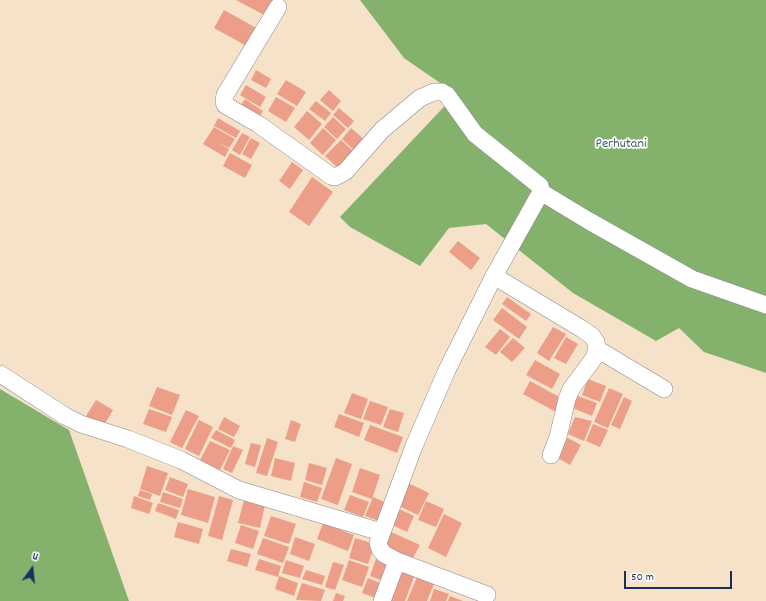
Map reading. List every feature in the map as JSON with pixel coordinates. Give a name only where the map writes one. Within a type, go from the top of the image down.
[{"type":"street","points":[[278,7],[225,95],[225,105],[258,124],[331,176],[335,177],[345,172],[382,130],[420,98],[434,92],[442,92],[447,95],[475,134],[536,181],[540,186],[541,192],[494,276],[429,411],[378,543],[380,550],[384,554],[397,561],[452,584],[487,595]]},
{"type":"street","points":[[541,192],[588,221],[692,279],[766,305]]},
{"type":"street","points":[[494,276],[592,336],[596,342],[597,349],[594,358],[571,389],[564,410],[558,438],[551,455]]},
{"type":"street","points":[[597,349],[664,389]]},
{"type":"street","points":[[0,374],[65,416],[81,424],[128,439],[181,460],[239,490],[381,532]]},
{"type":"street","points":[[382,601],[397,561]]},
{"type":"green space","name":"Perhutani","points":[[360,0],[766,0],[766,373],[704,352],[679,328],[656,341],[573,293],[486,224],[449,228],[420,266],[350,227],[340,217],[456,94],[404,58]]},
{"type":"green space","points":[[0,389],[69,430],[129,601],[0,601]]},
{"type":"building","points":[[236,0],[274,0],[266,16]]},
{"type":"building","points":[[224,10],[262,31],[252,49],[214,28]]},
{"type":"building","points":[[256,70],[271,79],[266,88],[251,80]]},
{"type":"building","points":[[286,80],[306,92],[297,106],[277,94]]},
{"type":"building","points":[[246,85],[266,97],[260,107],[240,95]]},
{"type":"building","points":[[329,90],[341,101],[333,111],[320,100]]},
{"type":"building","points":[[276,97],[295,108],[286,122],[268,111]]},
{"type":"building","points":[[245,99],[263,111],[257,120],[239,108]]},
{"type":"building","points":[[316,101],[331,113],[325,121],[309,109]]},
{"type":"building","points":[[339,108],[354,121],[348,128],[333,115]]},
{"type":"building","points":[[307,111],[322,124],[309,140],[294,127]]},
{"type":"building","points":[[333,117],[346,129],[337,139],[324,127]]},
{"type":"building","points":[[218,118],[240,131],[236,138],[214,126]]},
{"type":"building","points":[[214,127],[235,139],[229,148],[217,142],[229,149],[225,157],[203,144]]},
{"type":"building","points":[[323,128],[336,140],[323,155],[310,143]]},
{"type":"building","points":[[351,128],[366,141],[356,152],[342,139]]},
{"type":"building","points":[[242,133],[250,137],[240,155],[232,150]]},
{"type":"building","points":[[251,138],[260,143],[251,159],[242,154]]},
{"type":"building","points":[[341,140],[354,152],[339,169],[325,156]]},
{"type":"building","points":[[230,153],[252,165],[245,178],[223,166]]},
{"type":"building","points":[[292,162],[303,170],[290,189],[279,181]]},
{"type":"building","points":[[312,177],[333,192],[309,226],[289,212]]},
{"type":"building","points":[[458,241],[480,258],[471,270],[449,252]]},
{"type":"building","points":[[507,297],[531,314],[526,321],[502,304]]},
{"type":"building","points":[[502,308],[527,327],[519,339],[493,320]]},
{"type":"building","points":[[553,327],[566,334],[549,361],[537,353]]},
{"type":"building","points":[[500,329],[510,337],[496,355],[485,347]]},
{"type":"building","points":[[566,337],[578,344],[566,364],[554,358]]},
{"type":"building","points":[[513,338],[525,348],[512,362],[500,352]]},
{"type":"building","points":[[535,360],[560,374],[552,389],[526,375]]},
{"type":"building","points":[[588,379],[606,386],[600,402],[582,395]]},
{"type":"building","points":[[530,381],[563,399],[556,412],[523,394]]},
{"type":"building","points":[[157,387],[180,395],[172,415],[149,406]]},
{"type":"building","points":[[609,388],[623,394],[608,428],[594,422]]},
{"type":"building","points":[[352,393],[368,399],[361,419],[344,413]]},
{"type":"building","points":[[575,395],[597,403],[592,416],[570,407]]},
{"type":"building","points":[[624,397],[632,401],[620,429],[611,425]]},
{"type":"building","points":[[96,400],[113,410],[103,427],[86,416]]},
{"type":"building","points":[[370,401],[388,407],[381,425],[363,419]]},
{"type":"building","points":[[149,409],[172,417],[166,432],[143,424]]},
{"type":"building","points":[[390,409],[404,413],[398,432],[383,427]]},
{"type":"building","points":[[186,410],[199,416],[182,448],[170,442]]},
{"type":"building","points":[[339,414],[364,423],[359,437],[334,427]]},
{"type":"building","points":[[224,417],[240,426],[234,437],[218,429]]},
{"type":"building","points":[[575,417],[592,421],[584,441],[568,434]]},
{"type":"building","points":[[199,420],[213,427],[199,456],[185,449]]},
{"type":"building","points":[[291,420],[301,424],[295,442],[285,439]]},
{"type":"building","points":[[593,424],[608,430],[600,447],[586,441]]},
{"type":"building","points":[[370,425],[403,437],[397,453],[364,440]]},
{"type":"building","points":[[216,430],[235,440],[231,448],[211,438]]},
{"type":"building","points":[[566,437],[581,445],[570,465],[554,456]]},
{"type":"building","points":[[267,438],[278,442],[267,476],[256,473]]},
{"type":"building","points":[[210,441],[230,450],[220,470],[200,460]]},
{"type":"building","points":[[251,443],[261,445],[255,467],[245,464]]},
{"type":"building","points":[[233,446],[243,450],[232,473],[223,469]]},
{"type":"building","points":[[275,458],[295,463],[291,481],[271,476]]},
{"type":"building","points":[[336,458],[352,464],[338,505],[321,499]]},
{"type":"building","points":[[309,463],[327,468],[322,485],[305,480]]},
{"type":"building","points":[[147,466],[168,473],[160,496],[140,489]]},
{"type":"building","points":[[360,468],[380,475],[372,499],[352,492]]},
{"type":"building","points":[[170,477],[188,484],[183,497],[165,490]]},
{"type":"building","points":[[304,482],[322,488],[317,502],[300,497]]},
{"type":"building","points":[[406,482],[429,493],[418,515],[395,504]]},
{"type":"building","points":[[188,489],[215,497],[208,523],[181,515]]},
{"type":"building","points":[[140,490],[152,494],[150,500],[138,496]]},
{"type":"building","points":[[163,492],[183,499],[180,508],[160,502]]},
{"type":"building","points":[[350,495],[369,502],[363,517],[344,510]]},
{"type":"building","points":[[134,496],[153,503],[149,514],[131,508]]},
{"type":"building","points":[[219,496],[233,500],[222,540],[208,536]]},
{"type":"building","points":[[373,497],[387,503],[379,521],[365,516]]},
{"type":"building","points":[[244,500],[265,505],[260,528],[238,523]]},
{"type":"building","points":[[426,501],[444,509],[436,527],[418,520]]},
{"type":"building","points":[[158,503],[179,510],[176,519],[155,511]]},
{"type":"building","points":[[395,507],[414,516],[407,532],[388,523]]},
{"type":"building","points":[[444,514],[462,523],[446,557],[428,548]]},
{"type":"building","points":[[271,516],[296,524],[289,544],[264,536]]},
{"type":"building","points":[[178,522],[203,529],[199,544],[174,537]]},
{"type":"building","points":[[323,523],[354,535],[348,551],[317,539]]},
{"type":"building","points":[[241,525],[259,531],[253,549],[235,543]]},
{"type":"building","points":[[389,531],[420,545],[412,560],[382,546]]},
{"type":"building","points":[[295,537],[315,544],[309,561],[290,554]]},
{"type":"building","points":[[263,538],[289,547],[283,563],[257,554]]},
{"type":"building","points":[[355,538],[375,544],[368,564],[349,558]]},
{"type":"building","points":[[231,549],[251,554],[247,567],[227,561]]},
{"type":"building","points":[[259,559],[281,566],[278,577],[255,570]]},
{"type":"building","points":[[376,559],[393,566],[387,582],[370,576]]},
{"type":"building","points":[[286,560],[304,566],[300,578],[282,573]]},
{"type":"building","points":[[349,560],[369,567],[362,587],[342,580]]},
{"type":"building","points":[[333,562],[344,565],[335,590],[325,587]]},
{"type":"building","points":[[397,567],[415,574],[405,601],[384,601]]},
{"type":"building","points":[[306,570],[325,576],[322,585],[302,579]]},
{"type":"building","points":[[279,576],[298,583],[294,596],[275,589]]},
{"type":"building","points":[[417,577],[434,584],[427,601],[407,601]]},
{"type":"building","points":[[368,578],[387,586],[381,600],[362,593]]},
{"type":"building","points":[[302,583],[325,590],[321,601],[296,600]]},
{"type":"building","points":[[434,589],[449,594],[446,601],[430,601]]},
{"type":"building","points":[[336,593],[345,596],[343,601],[333,601]]},
{"type":"building","points":[[450,596],[463,601],[448,601]]}]
